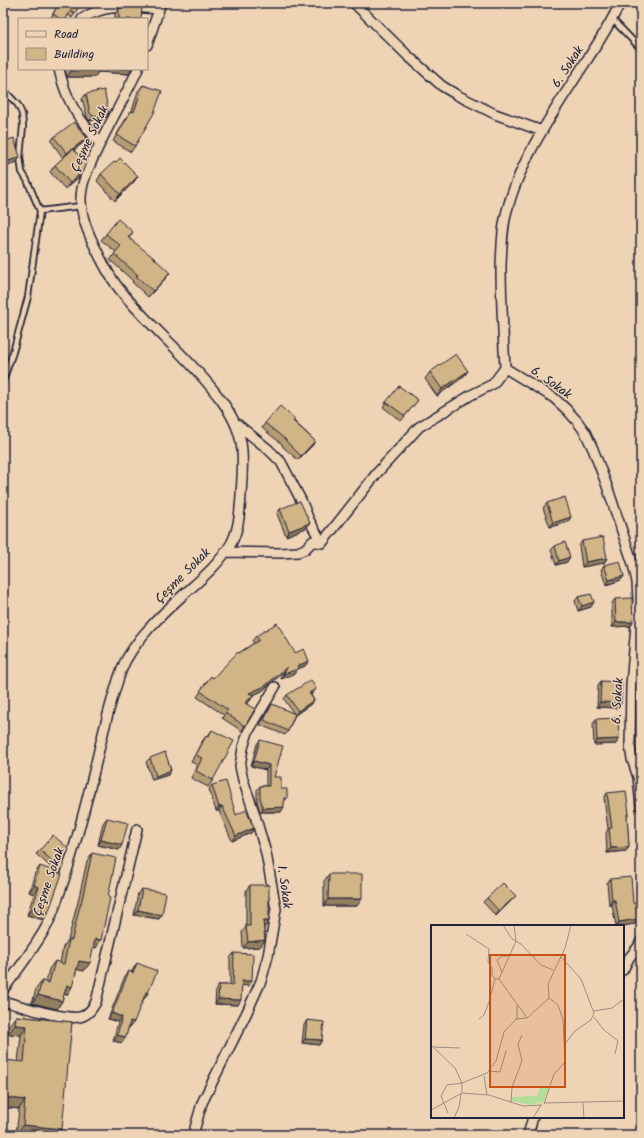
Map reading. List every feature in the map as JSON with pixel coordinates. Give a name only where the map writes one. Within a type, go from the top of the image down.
[{"type":"street","points":[[354,3],[407,55],[442,86],[495,114],[542,131]]},
{"type":"street","name":"6. Sokak","points":[[620,3],[599,43],[542,131],[512,192],[507,209],[504,230],[501,295],[505,368],[554,398],[566,409],[585,432],[607,486],[633,564],[637,582],[638,600],[629,733],[632,759],[640,775],[641,807]]},
{"type":"street","points":[[83,18],[100,10],[160,6],[148,42]]},
{"type":"street","points":[[59,70],[68,97],[74,109],[100,144]]},
{"type":"street","name":"Çeşme Sokak","points":[[3,990],[29,955],[47,927],[54,909],[86,807],[110,705],[124,664],[142,636],[201,580],[225,552],[233,540],[237,528],[240,507],[242,456],[241,440],[237,424],[208,383],[184,356],[138,311],[119,289],[105,268],[86,228],[81,206],[82,188],[90,164],[128,92],[138,70]]},
{"type":"street","points":[[322,543],[378,473],[419,427],[471,395],[493,384],[505,368]]},
{"type":"street","points":[[237,424],[268,449],[281,462],[301,500],[309,520],[322,543]]},
{"type":"street","points":[[225,552],[298,552],[305,549],[313,541],[322,543]]},
{"type":"street","name":"1. Sokak","points":[[193,1135],[202,1103],[261,981],[268,956],[276,909],[266,853],[240,766],[243,748],[248,732],[275,687]]},
{"type":"street","points":[[3,1001],[53,1015],[70,1017],[81,1017],[90,1011],[96,1002],[137,829]]},
{"type":"street","points":[[624,968],[641,941]]},
{"type":"street","points":[[528,1135],[534,1118]]},
{"type":"lane","points":[[612,20],[641,49]]},
{"type":"lane","points":[[3,89],[18,105],[22,114],[23,126],[20,157],[22,172],[40,211],[28,296],[13,352],[3,380]]},
{"type":"lane","points":[[40,211],[81,206]]},
{"type":"building","points":[[59,3],[81,3],[75,13],[71,10],[67,18],[59,18],[53,14]]},
{"type":"building","points":[[142,7],[141,18],[119,18],[119,8]]},
{"type":"building","points":[[71,70],[99,70],[99,71]]},
{"type":"building","points":[[143,85],[162,91],[154,113],[135,146],[117,135],[131,111],[134,112]]},
{"type":"building","points":[[104,90],[109,113],[93,116],[90,113],[86,94]]},
{"type":"building","points":[[74,122],[87,138],[67,153],[54,137]]},
{"type":"building","points":[[14,138],[20,157],[3,163],[3,142]]},
{"type":"building","points":[[73,149],[86,163],[83,171],[70,183],[55,165]]},
{"type":"building","points":[[120,158],[138,176],[120,194],[101,174]]},
{"type":"building","points":[[118,219],[133,232],[128,237],[170,273],[153,291],[136,276],[138,275],[114,254],[121,246],[106,234]]},
{"type":"building","points":[[456,354],[468,371],[442,389],[430,372]]},
{"type":"building","points":[[399,386],[418,400],[405,416],[386,402]]},
{"type":"building","points":[[280,406],[295,419],[293,421],[315,441],[301,456],[286,440],[265,423]]},
{"type":"building","points":[[565,497],[571,517],[553,523],[547,503]]},
{"type":"building","points":[[300,501],[310,523],[289,531],[280,509]]},
{"type":"building","points":[[603,537],[607,558],[586,562],[582,541]]},
{"type":"building","points":[[565,542],[570,557],[559,561],[555,546]]},
{"type":"building","points":[[620,561],[624,576],[609,580],[604,565]]},
{"type":"building","points":[[591,594],[594,602],[582,606],[578,597]]},
{"type":"building","points":[[632,598],[633,622],[616,622],[615,599]]},
{"type":"building","points":[[277,623],[295,653],[304,649],[309,661],[297,666],[298,669],[284,674],[287,667],[265,686],[249,693],[253,695],[245,703],[255,709],[245,726],[225,713],[228,710],[200,691],[211,676],[213,678],[238,652],[239,653],[259,640],[256,636]]},
{"type":"building","points":[[311,680],[316,689],[309,693],[314,700],[298,711],[287,695]]},
{"type":"building","points":[[601,681],[622,682],[621,703],[600,702]]},
{"type":"building","points":[[272,704],[295,714],[288,731],[264,720]]},
{"type":"building","points":[[618,718],[619,739],[597,740],[596,719]]},
{"type":"building","points":[[212,730],[234,741],[213,780],[196,771],[202,758],[196,755],[206,736],[208,737]]},
{"type":"building","points":[[260,740],[283,746],[274,777],[281,777],[281,789],[287,789],[287,798],[284,798],[284,807],[263,808],[260,797],[260,786],[269,786],[269,765],[254,761]]},
{"type":"building","points":[[165,752],[171,770],[156,776],[150,758]]},
{"type":"building","points":[[226,781],[236,815],[246,810],[254,828],[236,836],[222,806],[219,807],[212,785]]},
{"type":"building","points":[[626,791],[629,813],[627,814],[629,847],[611,848],[609,828],[612,828],[607,793]]},
{"type":"building","points":[[107,818],[128,823],[122,845],[101,840]]},
{"type":"building","points":[[53,835],[69,849],[57,865],[40,850]]},
{"type":"building","points":[[92,853],[116,858],[108,897],[110,898],[101,940],[95,939],[90,963],[79,961],[72,987],[67,985],[62,1001],[38,995],[42,981],[49,983],[55,961],[64,964],[69,940],[72,940]]},
{"type":"building","points":[[40,866],[62,874],[48,913],[32,908],[39,887],[34,885]]},
{"type":"building","points":[[329,874],[362,874],[362,899],[328,899]]},
{"type":"building","points":[[631,877],[633,903],[635,903],[638,919],[619,922],[615,900],[612,900],[610,879]]},
{"type":"building","points":[[503,883],[516,896],[499,911],[487,898]]},
{"type":"building","points":[[250,885],[269,885],[269,921],[263,921],[265,940],[248,942],[246,926],[250,926]]},
{"type":"building","points":[[142,889],[166,893],[162,915],[138,910]]},
{"type":"building","points":[[234,953],[253,954],[252,981],[242,981],[241,1000],[218,999],[219,985],[233,985]]},
{"type":"building","points":[[137,963],[157,971],[148,993],[146,992],[134,1022],[130,1021],[126,1037],[117,1035],[122,1017],[112,1013],[129,971],[133,973]]},
{"type":"building","points":[[16,1016],[72,1022],[62,1129],[23,1125],[25,1100],[4,1097],[3,1106],[3,1060],[24,1062],[27,1026],[15,1025]]},
{"type":"building","points":[[307,1020],[324,1022],[322,1040],[305,1039]]}]
